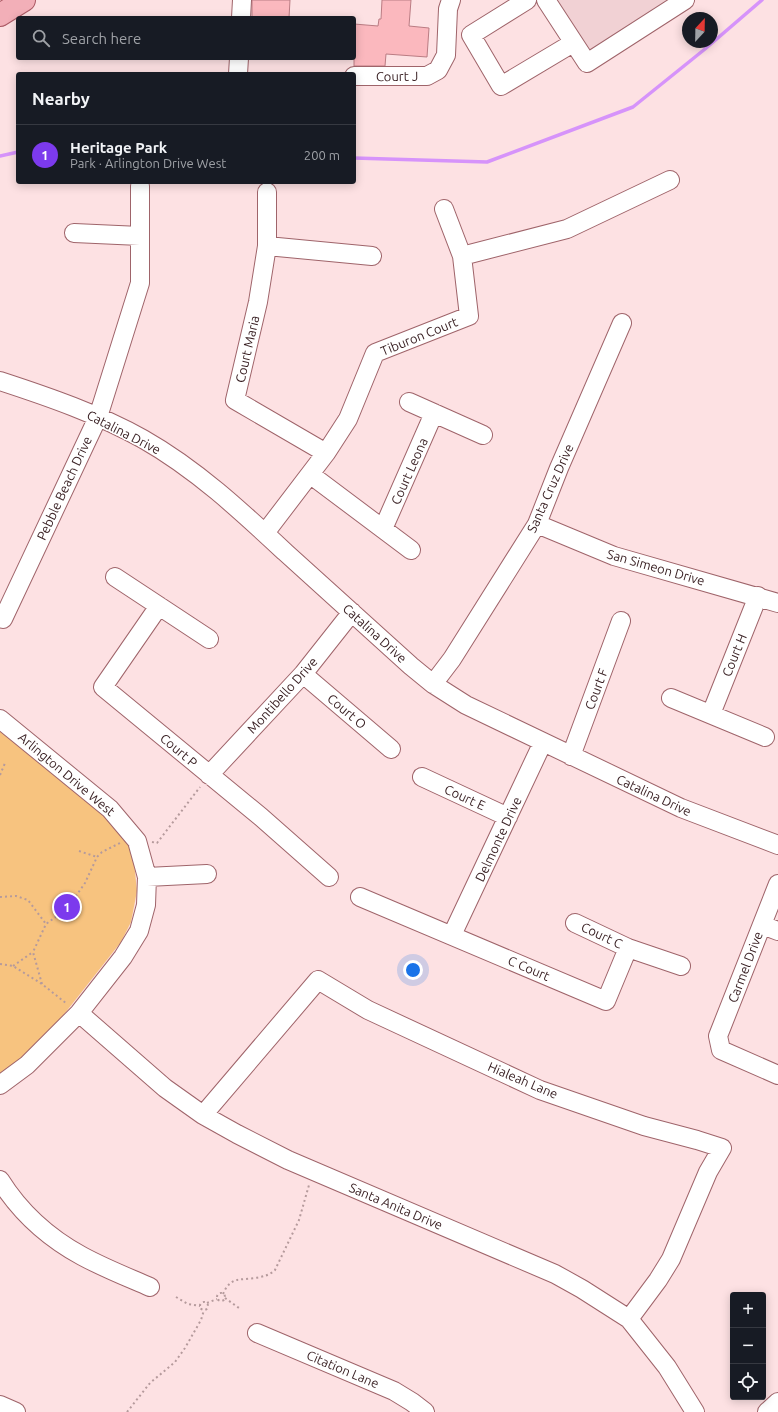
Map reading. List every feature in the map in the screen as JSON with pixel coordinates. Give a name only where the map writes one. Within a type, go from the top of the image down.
[{"type":"main road","points":[[0,15],[24,0]]},
{"type":"street","points":[[241,16],[242,0]]},
{"type":"street","name":"Court J","points":[[356,76],[427,76],[438,70],[446,55],[448,9],[451,0]]},
{"type":"street","points":[[527,0],[471,36],[501,86],[574,43]]},
{"type":"street","points":[[546,0],[586,63],[685,0]]},
{"type":"street","points":[[238,72],[239,60]]},
{"type":"street","points":[[462,256],[567,229],[670,180]]},
{"type":"street","name":"Pebble Beach Drive","points":[[1,618],[98,417],[140,283],[140,186]]},
{"type":"street","name":"Court Maria","points":[[267,192],[267,246],[258,302],[235,400],[326,453]]},
{"type":"street","name":"Tiburon Court","points":[[265,533],[311,474],[348,418],[375,353],[469,316],[462,256],[444,208]]},
{"type":"street","points":[[74,233],[140,236]]},
{"type":"street","points":[[267,246],[372,256]]},
{"type":"street","name":"Santa Cruz Drive","points":[[433,684],[452,659],[536,524],[622,324]]},
{"type":"street","name":"Catalina Drive","points":[[0,380],[58,400],[98,417],[143,439],[182,464],[219,492],[411,666],[433,684],[477,711],[681,808],[778,846]]},
{"type":"street","points":[[409,402],[483,434]]},
{"type":"street","name":"Court Leona","points":[[383,529],[434,413]]},
{"type":"street","points":[[311,474],[411,550]]},
{"type":"street","name":"San Simeon Drive","points":[[536,524],[614,556],[778,602]]},
{"type":"street","points":[[115,577],[209,639]]},
{"type":"street","name":"Court H","points":[[711,714],[758,596]]},
{"type":"street","name":"Court P","points":[[159,606],[103,687],[329,877]]},
{"type":"street","name":"Montibello Drive","points":[[209,775],[303,674],[352,612]]},
{"type":"street","name":"Court F","points":[[571,756],[621,621]]},
{"type":"street","name":"Court O","points":[[303,674],[391,749]]},
{"type":"street","points":[[671,698],[765,737]]},
{"type":"street","name":"Arlington Drive West","points":[[0,719],[110,809],[137,841],[147,877],[146,905],[139,931],[123,957],[79,1013],[26,1065],[0,1085]]},
{"type":"street","name":"Delmonte Drive","points":[[452,936],[543,742]]},
{"type":"street","name":"Court E","points":[[422,777],[508,817]]},
{"type":"street","points":[[147,877],[207,874]]},
{"type":"street","name":"Carmel Drive","points":[[778,884],[770,928],[718,1036],[721,1050],[778,1075]]},
{"type":"street","name":"C Court","points":[[360,897],[606,1001]]},
{"type":"street","name":"Court C","points":[[575,923],[628,948],[681,966]]},
{"type":"street","name":"Court C","points":[[606,1001],[628,948]]},
{"type":"street","name":"Hialeah Lane","points":[[203,1115],[318,980],[368,1010],[540,1090],[644,1126],[722,1148],[708,1172],[671,1259],[658,1280],[629,1319]]},
{"type":"street","name":"Santa Anita Drive","points":[[79,1013],[165,1088],[203,1115],[271,1152],[555,1274],[582,1289],[629,1319],[667,1367],[695,1412]]},
{"type":"street","points":[[0,1180],[7,1192],[29,1217],[49,1235],[82,1256],[150,1287]]},
{"type":"street","name":"Citation Lane","points":[[257,1332],[394,1391],[425,1412]]},
{"type":"street","points":[[767,1412],[778,1402]]},
{"type":"street","points":[[0,1405],[16,1412]]},
{"type":"path","points":[[0,775],[5,763]]},
{"type":"path","points":[[13,966],[33,952],[46,924],[71,903],[86,883],[97,857],[102,852],[123,841],[157,843],[209,775]]},
{"type":"path","points":[[78,851],[97,857]]},
{"type":"path","points":[[0,897],[16,896],[26,899],[46,924]]},
{"type":"path","points":[[33,952],[42,984]]},
{"type":"path","points":[[0,964],[13,966],[42,984],[79,1013]]},
{"type":"path","points":[[239,1308],[225,1298],[223,1294],[225,1288],[236,1280],[265,1276],[271,1274],[275,1270],[299,1220],[314,1171]]},
{"type":"path","points":[[200,1306],[202,1303],[207,1304],[217,1298],[218,1294],[223,1294]]},
{"type":"path","points":[[176,1297],[188,1304],[200,1306],[200,1308],[204,1310]]},
{"type":"path","points":[[217,1298],[221,1301],[225,1298]]},
{"type":"path","points":[[127,1412],[150,1383],[175,1362],[201,1320],[204,1310],[208,1308],[207,1304]]},
{"type":"shaded area","points":[[558,0],[677,0],[592,54]]},
{"type":"shaded area","points":[[0,727],[92,802],[127,841],[134,862],[137,891],[131,922],[121,942],[43,1041],[0,1076]]},
{"type":"building","points":[[252,0],[290,0],[289,16],[252,16]]},
{"type":"building","points":[[382,0],[411,0],[409,26],[429,28],[427,57],[386,54],[385,66],[354,66],[354,60],[356,60],[356,24],[378,26],[379,19],[381,19]]},
{"type":"waterway","points":[[356,158],[487,162],[633,107],[705,49],[762,0]]},
{"type":"waterway","points":[[0,156],[16,152]]},
{"type":"place","name":"Heritage Park","points":[[67,907]]}]
